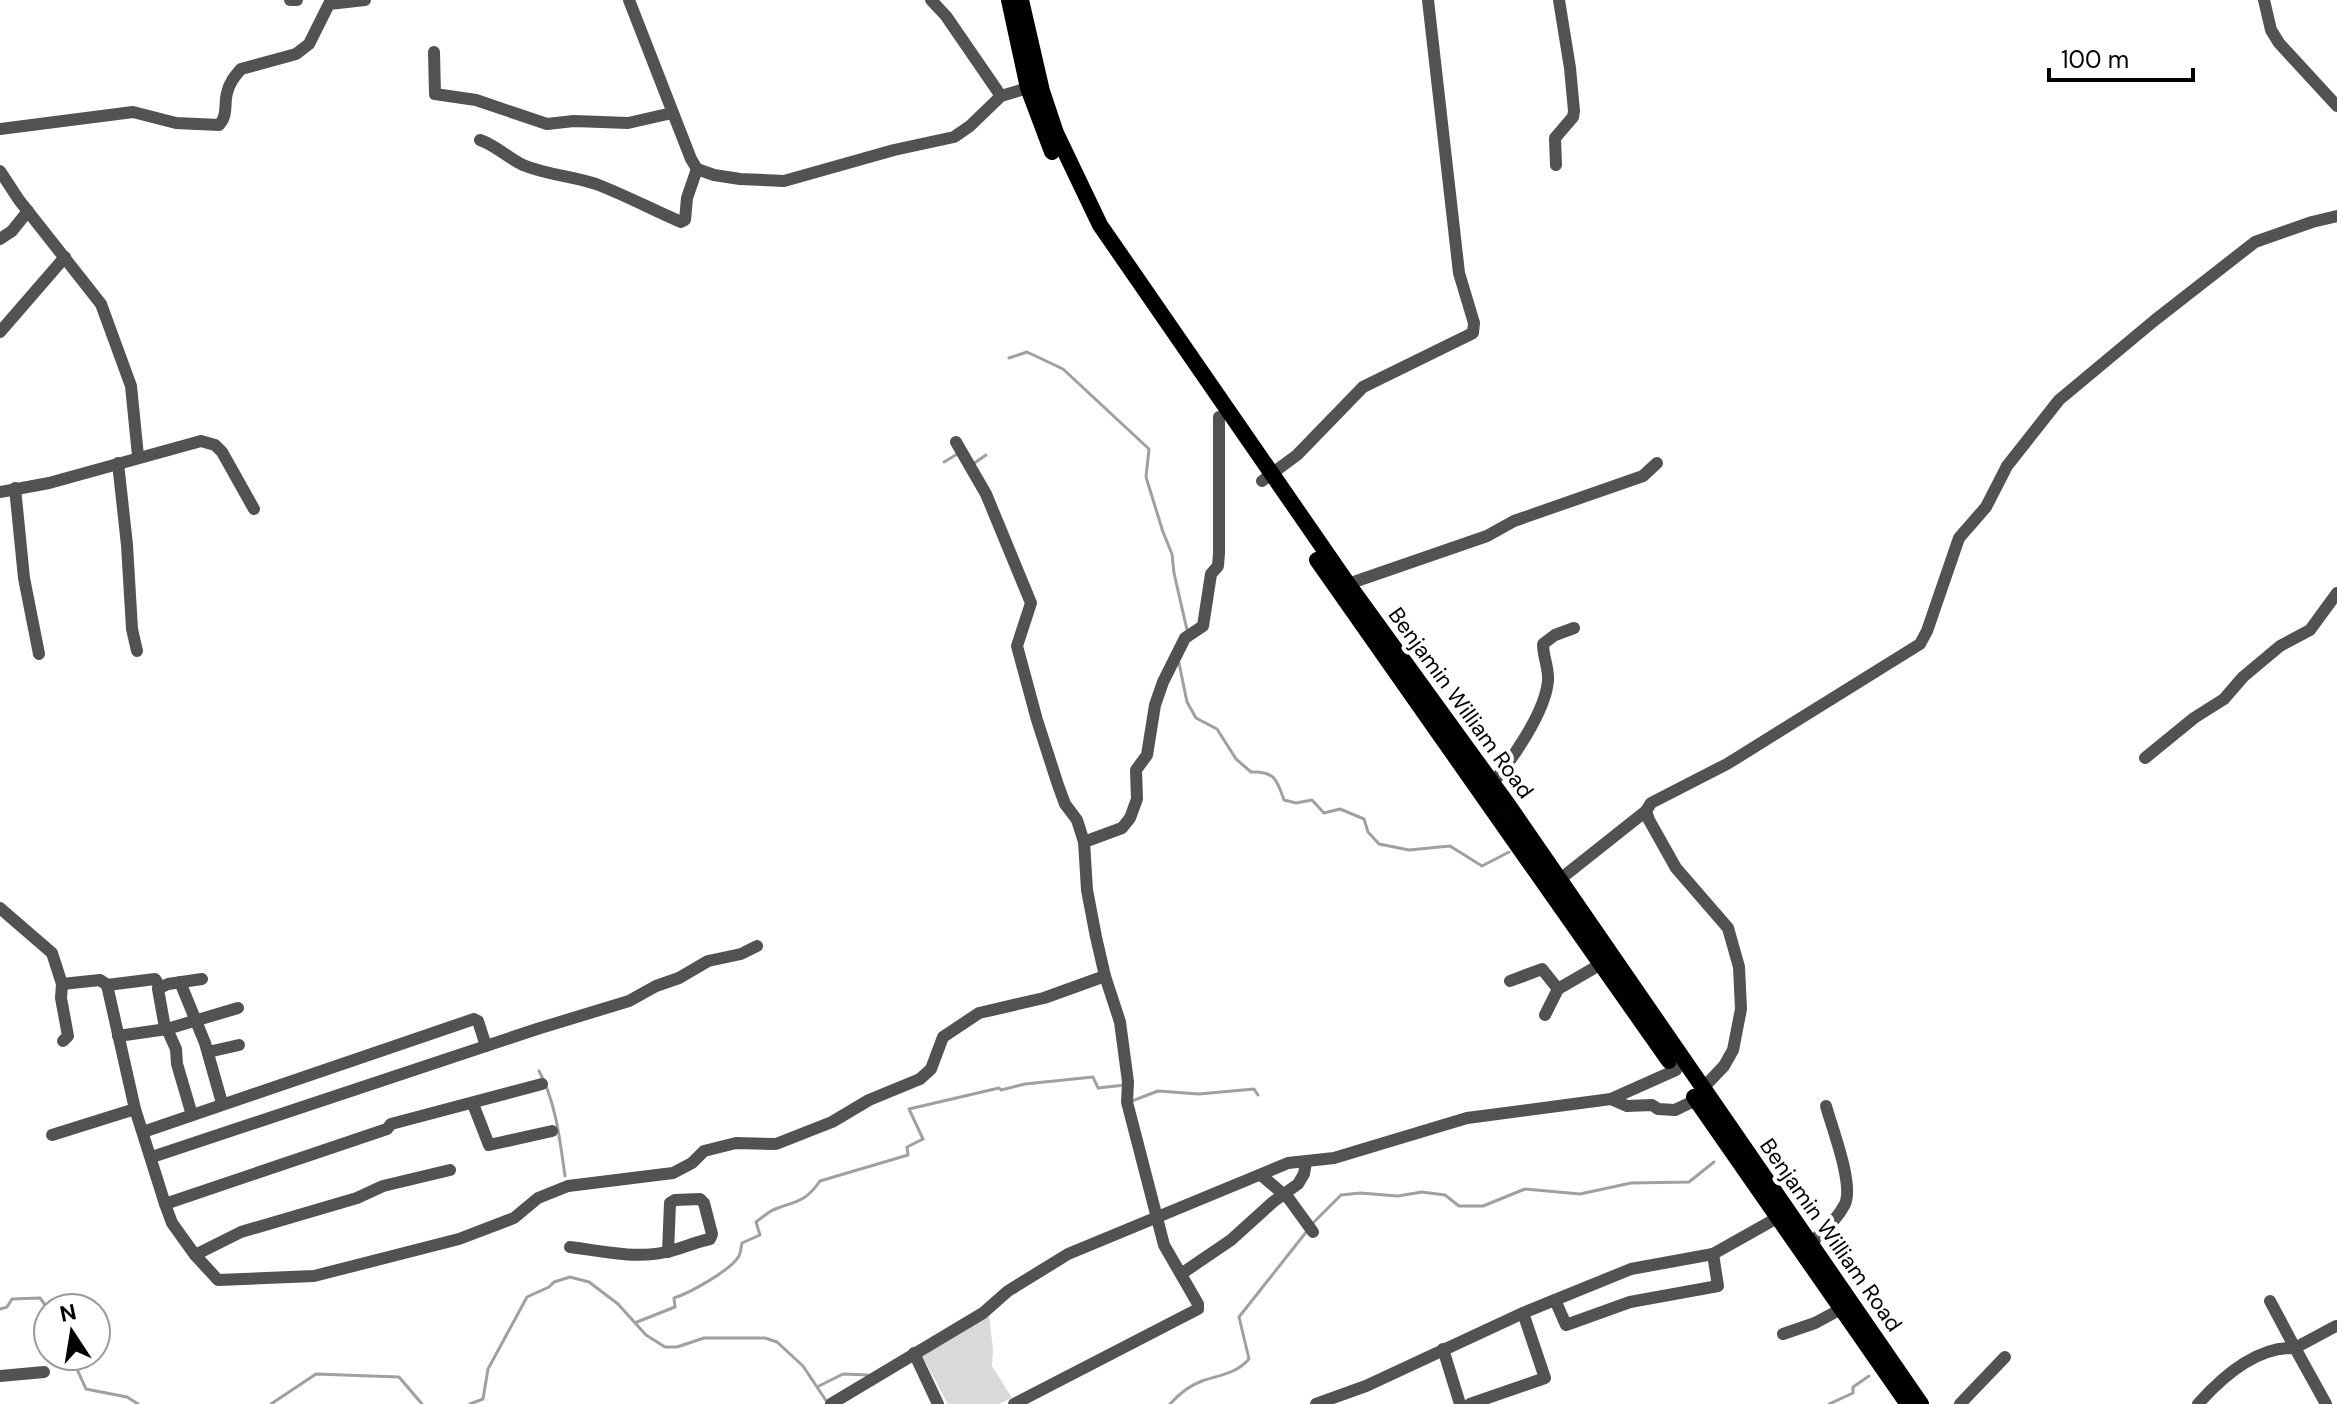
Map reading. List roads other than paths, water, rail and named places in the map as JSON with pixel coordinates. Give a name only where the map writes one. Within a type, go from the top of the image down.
[{"type":"main road","name":"Benjamin William Road","points":[[1009,0],[1028,88],[1064,179],[1091,231],[1219,417],[1348,584],[1492,784],[1601,964],[1676,1070],[1699,1095],[1812,1242],[1921,1404]]},
{"type":"main road","name":"Benjamin William Road","points":[[1021,0],[1042,91],[1056,133],[1100,225],[1267,478],[1554,884],[1699,1095],[1777,1218],[1908,1404]]},
{"type":"street","points":[[290,0],[297,0]]},
{"type":"street","points":[[0,129],[133,112],[176,123],[219,125],[225,117],[230,84],[241,69],[296,54],[309,44],[326,2],[365,0]]},
{"type":"street","points":[[480,140],[525,165],[551,175],[593,183],[681,222],[685,220],[687,198],[697,169],[629,0]]},
{"type":"street","points":[[931,0],[946,16],[1001,96]]},
{"type":"street","points":[[1267,478],[1297,455],[1363,387],[1473,333],[1474,323],[1459,273],[1428,0]]},
{"type":"street","points":[[1556,165],[1555,138],[1573,117],[1574,111],[1559,0]]},
{"type":"street","points":[[2264,0],[2271,30],[2279,43],[2337,106]]},
{"type":"street","points":[[434,52],[435,94],[476,100],[547,124],[574,121],[628,123],[672,113]]},
{"type":"street","points":[[697,169],[740,179],[784,181],[894,150],[954,137],[1001,96],[1028,88]]},
{"type":"street","points":[[0,171],[101,304],[131,386],[138,456]]},
{"type":"street","points":[[0,239],[12,231],[28,211]]},
{"type":"street","points":[[1554,884],[1646,811],[1651,803],[1727,764],[1920,644],[1959,538],[1986,507],[2007,466],[2059,400],[2255,242],[2337,216]]},
{"type":"street","points":[[0,332],[65,257]]},
{"type":"street","points":[[1084,842],[1122,828],[1130,818],[1137,799],[1136,770],[1147,755],[1155,705],[1163,682],[1188,637],[1203,626],[1211,574],[1218,566],[1219,417]]},
{"type":"street","points":[[0,492],[49,483],[201,441],[215,445],[222,452],[254,509]]},
{"type":"street","points":[[956,442],[986,494],[1031,603],[1017,646],[1058,785],[1065,804],[1077,820],[1084,842],[1087,890],[1105,976],[1120,1022],[1128,1082],[1127,1102],[1156,1217],[1170,1258],[1195,1297],[1198,1309],[1015,1404]]},
{"type":"street","points":[[118,463],[132,629],[137,651]]},
{"type":"street","points":[[1348,584],[1487,536],[1514,521],[1643,476],[1657,463]]},
{"type":"street","points":[[15,488],[24,578],[39,654]]},
{"type":"street","points":[[2145,758],[2194,718],[2224,699],[2243,677],[2280,646],[2310,630],[2337,593]]},
{"type":"street","points":[[1492,784],[1530,730],[1548,683],[1543,644],[1555,635],[1574,628]]},
{"type":"street","points":[[1611,1099],[1627,1106],[1652,1105],[1658,1109],[1675,1110],[1699,1095],[1724,1066],[1733,1050],[1741,1009],[1739,967],[1728,928],[1676,868],[1646,811]]},
{"type":"street","points":[[0,908],[52,953],[62,984],[61,998],[68,1036],[63,1041]]},
{"type":"street","points":[[152,1157],[629,1001],[708,961],[741,954],[757,946]]},
{"type":"street","points":[[1545,1015],[1558,989],[1601,964]]},
{"type":"street","points":[[1510,981],[1542,969],[1558,989]]},
{"type":"street","points":[[62,984],[100,980],[107,985],[135,1109],[172,1223],[218,1280],[314,1276],[459,1239],[514,1218],[538,1198],[568,1186],[673,1173],[692,1163],[704,1151],[736,1143],[776,1144],[832,1122],[869,1100],[920,1079],[931,1069],[943,1037],[979,1013],[1044,998],[1105,976]]},
{"type":"street","points":[[107,985],[155,979],[160,987]]},
{"type":"street","points":[[192,1115],[177,1064],[176,1049],[166,1028],[157,992],[160,987],[202,979]]},
{"type":"street","points":[[180,982],[208,1052],[222,1103]]},
{"type":"street","points":[[118,1036],[196,1021],[238,1008]]},
{"type":"street","points":[[143,1132],[474,1019],[479,1023],[486,1046]]},
{"type":"street","points":[[208,1052],[239,1045]]},
{"type":"street","points":[[832,1404],[983,1313],[1008,1291],[1068,1254],[1288,1163],[1334,1158],[1467,1118],[1611,1099],[1676,1070]]},
{"type":"street","points":[[165,1204],[332,1149],[387,1129],[391,1124],[542,1084]]},
{"type":"street","points":[[473,1104],[489,1145],[552,1131]]},
{"type":"street","points":[[1812,1242],[1836,1219],[1846,1201],[1847,1186],[1826,1106]]},
{"type":"street","points":[[52,1135],[135,1109]]},
{"type":"street","points":[[1181,1274],[1231,1240],[1298,1184],[1306,1162]]},
{"type":"street","points":[[195,1255],[241,1232],[357,1198],[383,1186],[450,1170]]},
{"type":"street","points":[[1261,1175],[1289,1199],[1309,1227]]},
{"type":"street","points":[[570,1247],[613,1253],[668,1252],[711,1238],[704,1203],[700,1199],[670,1203],[668,1252]]},
{"type":"street","points":[[1316,1404],[1366,1386],[1523,1313],[1631,1269],[1713,1254],[1777,1218]]},
{"type":"street","points":[[1555,1300],[1566,1325],[1630,1302],[1718,1286],[1713,1254]]},
{"type":"street","points":[[2270,1301],[2326,1404]]},
{"type":"street","points":[[1783,1334],[1815,1323],[1841,1309]]},
{"type":"street","points":[[1470,1404],[1545,1378],[1523,1313]]},
{"type":"street","points":[[2198,1404],[2248,1361],[2266,1353],[2295,1348],[2336,1326]]},
{"type":"street","points":[[1443,1349],[1460,1404]]},
{"type":"street","points":[[914,1353],[938,1404]]},
{"type":"street","points":[[1960,1404],[2005,1357]]},
{"type":"street","points":[[0,1376],[44,1372]]},
{"type":"waterway","points":[[1009,358],[1027,352],[1063,369],[1149,449],[1146,477],[1172,554],[1187,630]]},
{"type":"waterway","points":[[944,462],[959,453]]},
{"type":"waterway","points":[[973,464],[986,455]]},
{"type":"waterway","points":[[1179,663],[1187,702],[1196,718],[1217,729],[1236,759],[1251,772],[1265,773],[1274,778],[1284,800],[1296,803],[1312,800],[1324,813],[1340,809],[1364,819],[1368,832],[1379,844],[1409,850],[1450,846],[1482,866],[1509,852]]},
{"type":"waterway","points":[[539,1071],[553,1109],[565,1176]]},
{"type":"waterway","points":[[637,1322],[675,1307],[674,1298],[728,1268],[739,1256],[742,1243],[760,1235],[756,1222],[769,1212],[802,1199],[820,1181],[908,1155],[907,1147],[923,1139],[909,1109],[1025,1084],[1093,1077],[1098,1088],[1125,1085]]},
{"type":"waterway","points":[[1132,1101],[1158,1091],[1199,1094],[1254,1089],[1258,1095]]},
{"type":"waterway","points":[[1311,1225],[1341,1195],[1398,1196],[1422,1192],[1445,1195],[1459,1206],[1483,1206],[1525,1189],[1580,1194],[1631,1183],[1689,1182],[1714,1162]]},
{"type":"waterway","points":[[1170,1404],[1192,1385],[1233,1371],[1249,1359],[1239,1317],[1307,1231]]},
{"type":"waterway","points":[[470,1404],[483,1399],[488,1369],[527,1297],[570,1277],[589,1282],[618,1304],[646,1335],[665,1347],[677,1347],[704,1338],[765,1338],[777,1342],[803,1366],[827,1402]]},
{"type":"waterway","points":[[0,1309],[7,1307],[12,1299],[32,1298]]},
{"type":"waterway","points":[[78,1372],[86,1389],[127,1397],[138,1404]]},
{"type":"waterway","points":[[271,1404],[316,1374],[399,1377],[422,1404]]},
{"type":"waterway","points":[[819,1386],[843,1374],[868,1375]]},
{"type":"waterway","points":[[1829,1404],[1853,1393],[1853,1387],[1869,1376]]}]
